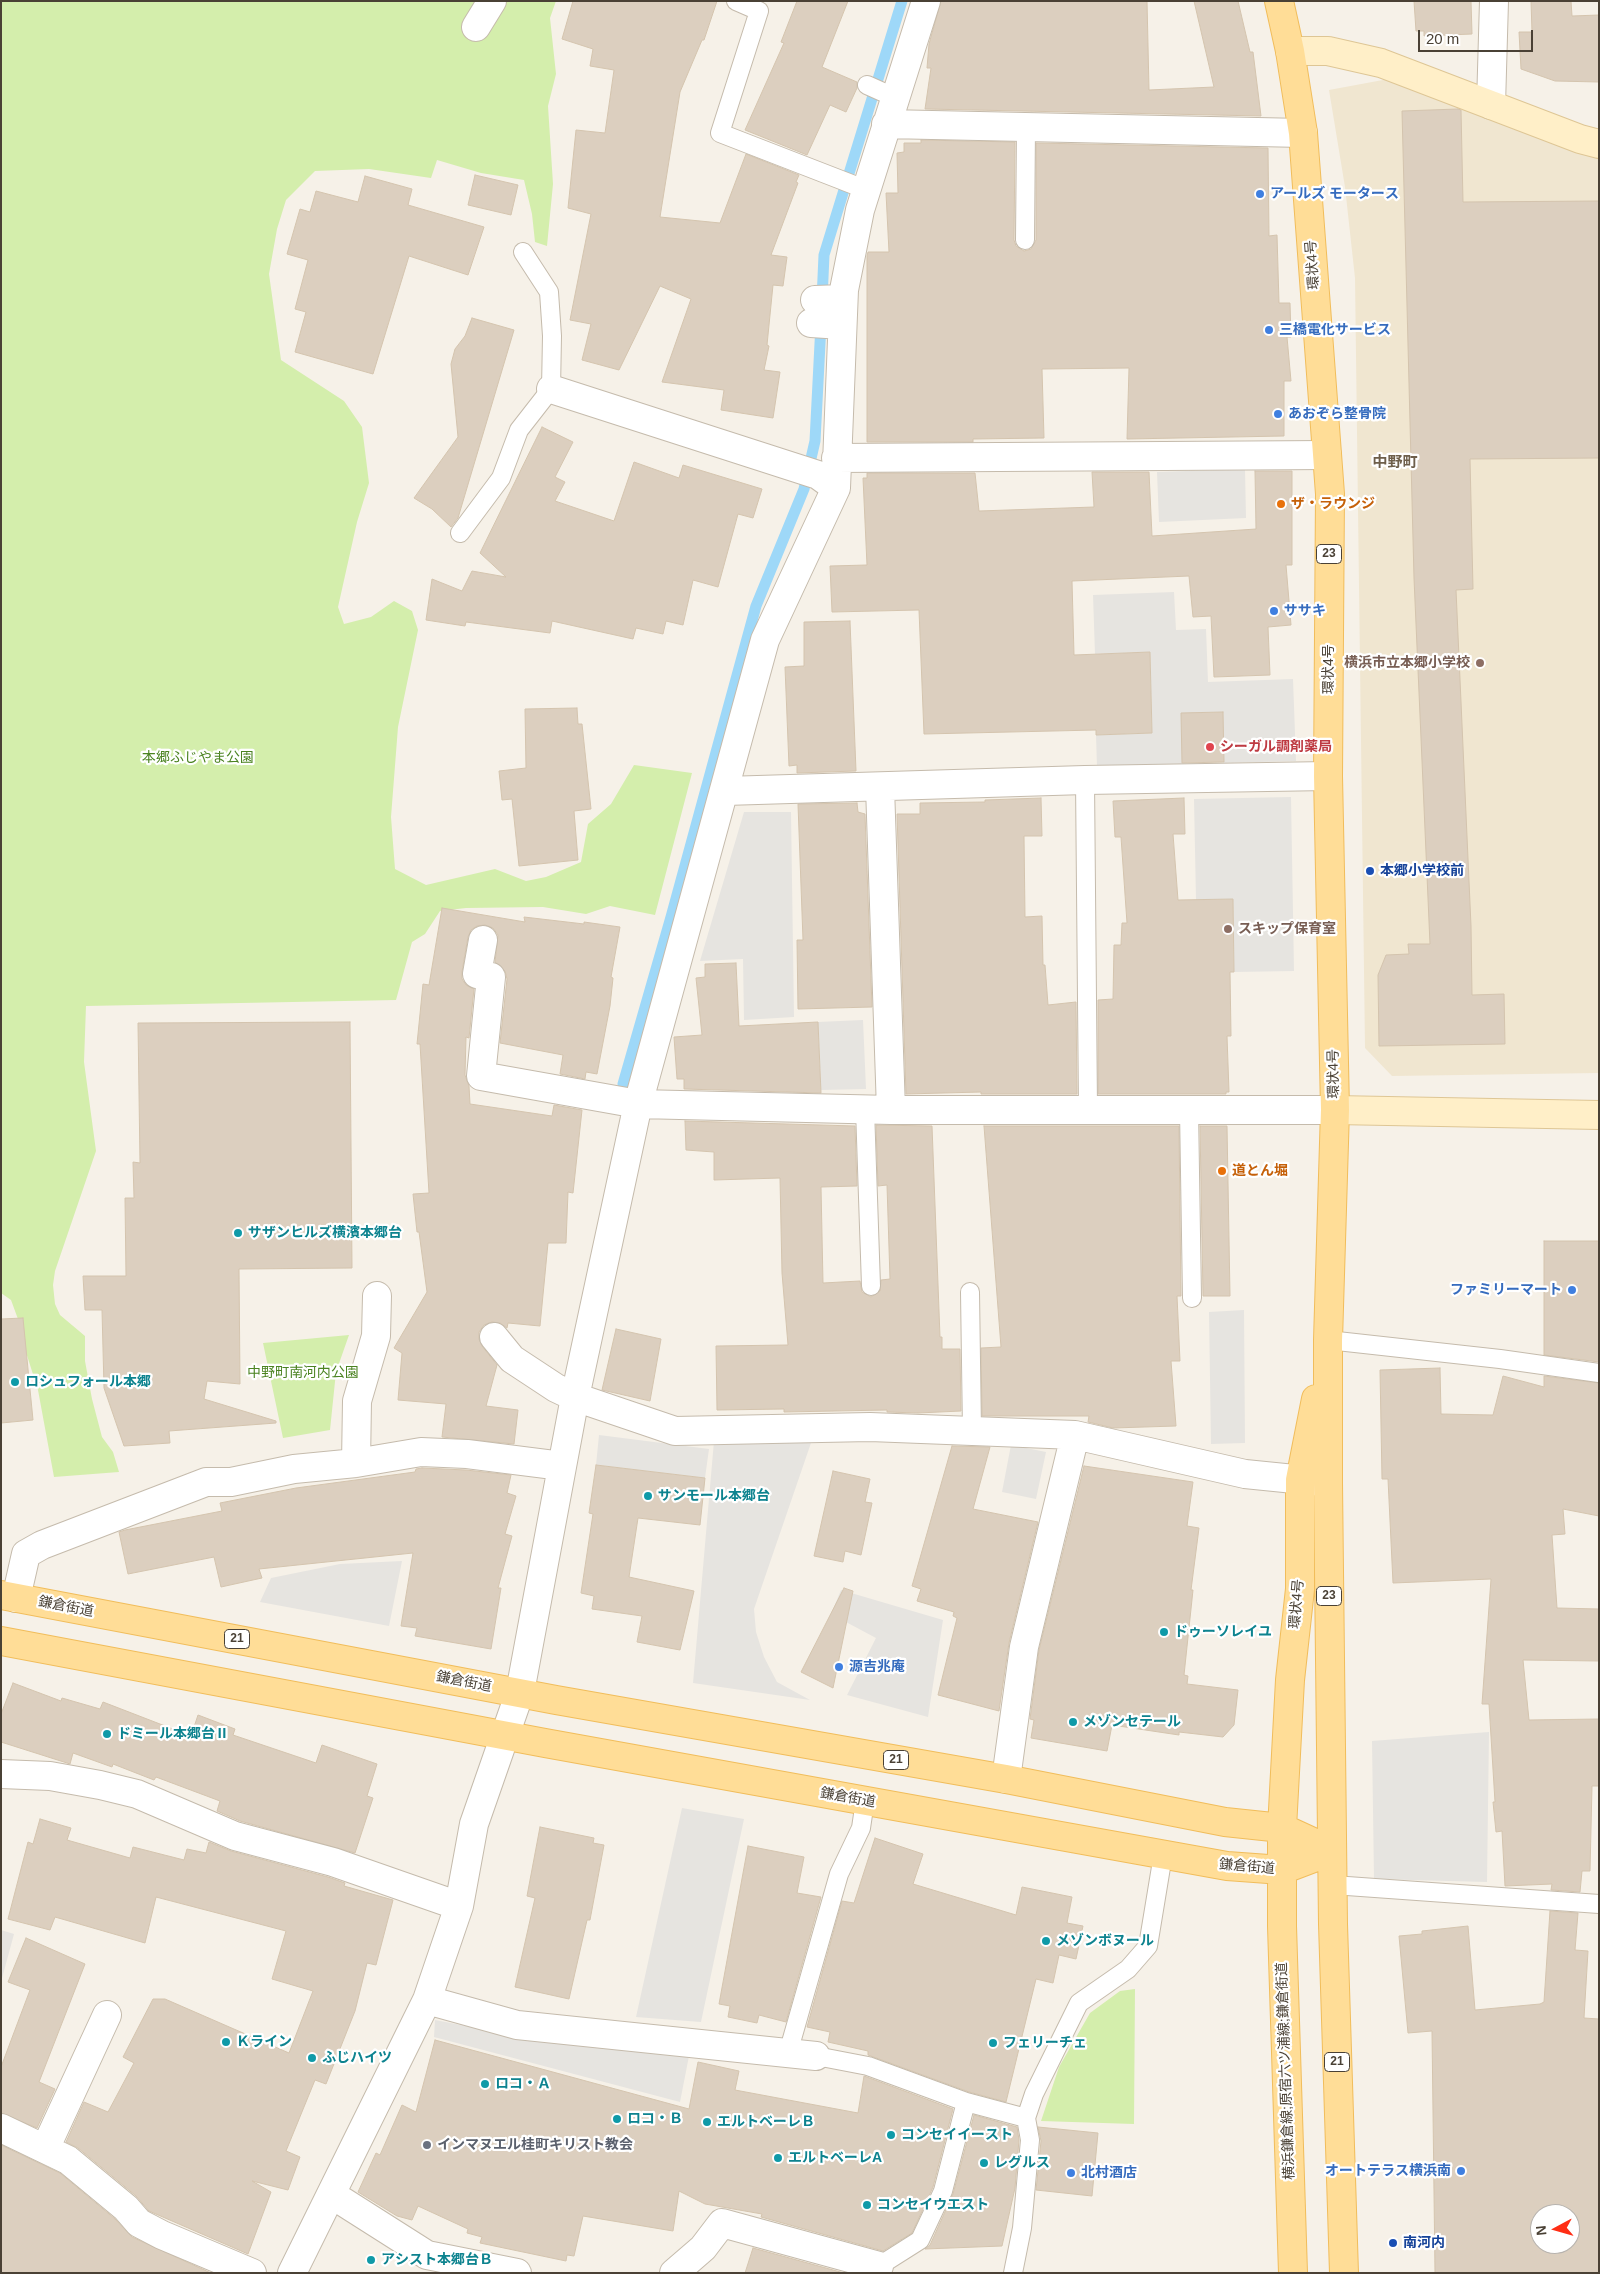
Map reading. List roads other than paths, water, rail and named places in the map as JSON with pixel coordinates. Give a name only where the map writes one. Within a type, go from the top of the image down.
[{"type":"main road","name":"環状4号","points":[[1279,1],[1290,51],[1303,133],[1330,494],[1328,776],[1335,1110],[1328,1340],[1332,1851]]},
{"type":"main road","name":"環状4号","points":[[1282,1870],[1282,1828],[1290,1680],[1300,1589],[1300,1480],[1328,1340]]},
{"type":"main road","name":"鎌倉街道","points":[[9,1596],[520,1692],[1006,1779],[1224,1822],[1282,1828],[1332,1851]]},
{"type":"main road","name":"鎌倉街道","points":[[1,1641],[1227,1866],[1282,1870],[1332,1851]]},
{"type":"main road","name":"21","points":[[1332,1851],[1344,2273]]},
{"type":"main road","name":"横浜鎌倉線;原宿六ツ浦線;鎌倉街道","points":[[1282,1870],[1293,2273]]},
{"type":"street","points":[[476,27],[492,1]]},
{"type":"street","points":[[292,2273],[427,2000],[459,1906],[474,1824],[507,1734],[520,1692],[560,1465],[638,1104],[765,640],[830,474],[832,312],[865,189],[926,1]]},
{"type":"street","points":[[1491,105],[1494,1]]},
{"type":"street","points":[[1290,51],[1328,50],[1381,63],[1580,139],[1599,144]]},
{"type":"street","points":[[886,124],[1303,133]]},
{"type":"street","points":[[551,390],[768,460],[830,474],[1327,455]]},
{"type":"street","points":[[725,791],[1085,780],[1328,776]]},
{"type":"street","points":[[878,1109],[880,787]]},
{"type":"street","points":[[483,940],[477,974],[491,977],[481,1076],[638,1104],[878,1109],[1335,1110],[1599,1115]]},
{"type":"street","points":[[356,1463],[357,1401],[376,1336],[377,1296]]},
{"type":"street","points":[[494,1337],[512,1359],[556,1388],[575,1397],[675,1432],[870,1427],[1075,1435],[1245,1474],[1328,1483]]},
{"type":"street","points":[[1006,1779],[1024,1647],[1075,1435]]},
{"type":"street","points":[[9,1596],[26,1554],[42,1545],[206,1482],[231,1482],[294,1469],[356,1463],[421,1452],[467,1454],[508,1461],[560,1465]]},
{"type":"street","points":[[1,1774],[50,1776],[100,1784],[137,1794],[235,1836],[332,1862],[459,1906]]},
{"type":"street","points":[[427,2000],[517,2025],[816,2056]]},
{"type":"street","points":[[45,2149],[107,2015]]},
{"type":"street","points":[[1,2128],[68,2160],[126,2208],[139,2224],[252,2273]]},
{"type":"street","points":[[332,2194],[427,2255],[517,2273]]},
{"type":"street","points":[[674,2273],[703,2248],[722,2223],[878,2270]]},
{"type":"lane","points":[[736,1],[759,11],[720,133],[865,189]]},
{"type":"lane","points":[[867,85],[894,97]]},
{"type":"lane","points":[[1026,128],[1026,240]]},
{"type":"lane","points":[[460,533],[501,478],[519,430],[551,390],[552,336],[548,292],[523,252]]},
{"type":"lane","points":[[1085,780],[1088,1109]]},
{"type":"lane","points":[[871,1286],[878,1109]]},
{"type":"lane","points":[[1189,1109],[1192,1298]]},
{"type":"lane","points":[[970,1292],[972,1431]]},
{"type":"lane","points":[[1328,1340],[1500,1359],[1599,1373]]},
{"type":"lane","points":[[788,2053],[839,1874],[861,1828],[865,1801]]},
{"type":"lane","points":[[1013,2273],[1022,2228],[1030,2140],[1026,2118],[1034,2094],[1079,2003],[1128,1968],[1148,1946],[1163,1855]]},
{"type":"lane","points":[[1333,1886],[1599,1904]]},
{"type":"lane","points":[[816,2056],[868,2066],[966,2102],[1026,2118]]},
{"type":"lane","points":[[878,2270],[920,2240],[943,2191],[966,2102]]},
{"type":"waterway","points":[[822,300],[824,255],[902,1]]},
{"type":"waterway","points":[[623,1084],[756,606],[804,489],[815,441],[821,324]]},
{"type":"place","name":"アールズ モータース","points":[[1260,194]]},
{"type":"place","name":"三橋電化サービス","points":[[1269,330]]},
{"type":"place","name":"あおぞら整骨院","points":[[1278,414]]},
{"type":"place","name":"ザ・ラウンジ","points":[[1281,504]]},
{"type":"place","name":"ササキ","points":[[1274,611]]},
{"type":"place","name":"横浜市立本郷小学校","points":[[1480,663]]},
{"type":"place","name":"シーガル調剤薬局","points":[[1210,747]]},
{"type":"place","name":"本郷小学校前","points":[[1370,871]]},
{"type":"place","name":"スキップ保育室","points":[[1228,929]]},
{"type":"place","name":"道とん堀","points":[[1222,1171]]},
{"type":"place","name":"サザンヒルズ横濱本郷台","points":[[238,1233]]},
{"type":"place","name":"ファミリーマート","points":[[1572,1290]]},
{"type":"place","name":"ロシュフォール本郷","points":[[15,1382]]},
{"type":"place","name":"サンモール本郷台","points":[[648,1496]]},
{"type":"place","name":"ドゥーソレイユ","points":[[1164,1632]]},
{"type":"place","name":"源吉兆庵","points":[[839,1667]]},
{"type":"place","name":"メゾンセテール","points":[[1073,1722]]},
{"type":"place","name":"ドミール本郷台Ⅱ","points":[[107,1734]]},
{"type":"place","name":"メゾンボヌール","points":[[1046,1941]]},
{"type":"place","name":"Ｋライン","points":[[226,2042]]},
{"type":"place","name":"フェリーチェ","points":[[993,2043]]},
{"type":"place","name":"ふじハイツ","points":[[312,2058]]},
{"type":"place","name":"ロコ・Ａ","points":[[485,2084]]},
{"type":"place","name":"ロコ・Ｂ","points":[[617,2119]]},
{"type":"place","name":"エルトベーレＢ","points":[[707,2122]]},
{"type":"place","name":"コンセイイースト","points":[[891,2135]]},
{"type":"place","name":"インマヌエル桂町キリスト教会","points":[[427,2145]]},
{"type":"place","name":"エルトベーレA","points":[[778,2158]]},
{"type":"place","name":"レグルス","points":[[984,2163]]},
{"type":"place","name":"オートテラス横浜南","points":[[1461,2171]]},
{"type":"place","name":"北村酒店","points":[[1071,2173]]},
{"type":"place","name":"コンセイウエスト","points":[[867,2205]]},
{"type":"place","name":"南河内","points":[[1393,2243]]},
{"type":"place","name":"アシスト本郷台Ｂ","points":[[371,2260]]},
{"type":"district","name":"中野町","points":[[1395,463]]},
{"type":"park label","name":"本郷ふじやま公園","points":[[198,758]]},
{"type":"park label","name":"中野町南河内公園","points":[[303,1373]]}]
